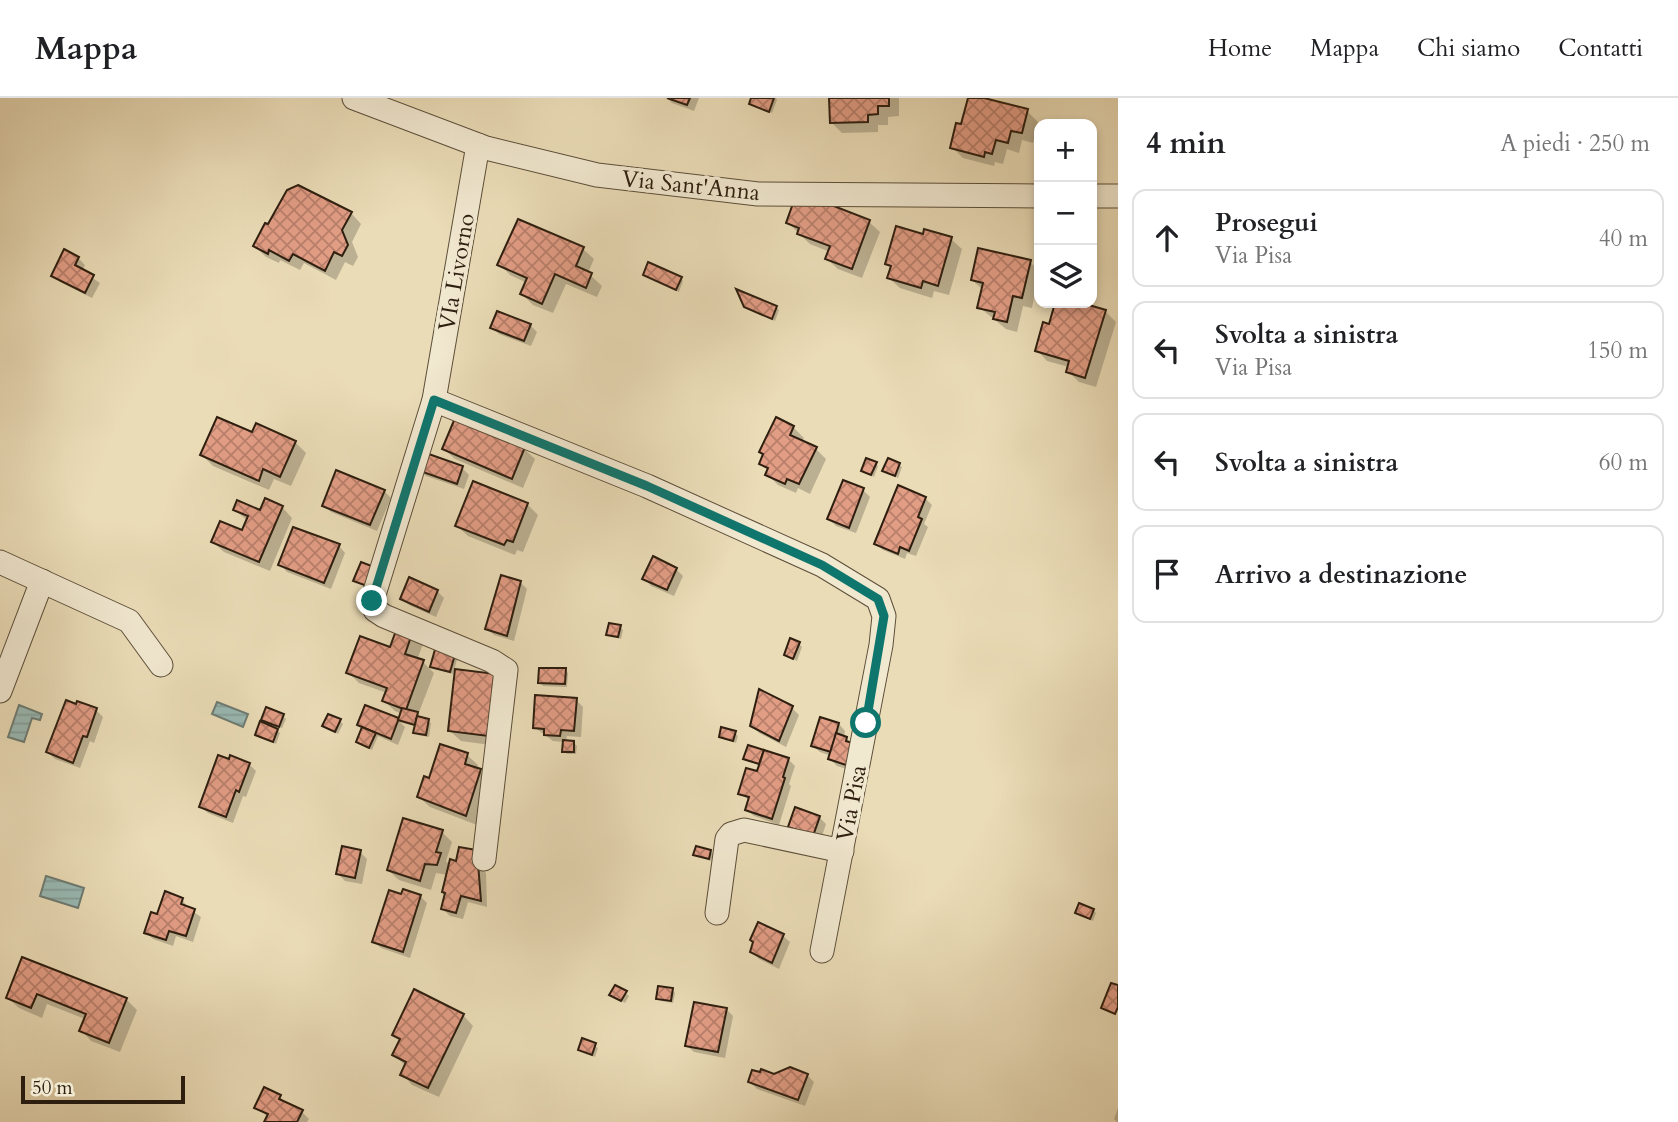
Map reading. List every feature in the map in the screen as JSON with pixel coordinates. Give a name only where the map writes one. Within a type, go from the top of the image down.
[{"type":"street","name":"Via Sant'Anna","points":[[354,98],[478,145],[597,175],[751,193],[1034,196]]},
{"type":"street","name":"VIa Livorno","points":[[478,145],[434,400],[372,601],[375,610],[384,616],[492,661],[506,670],[484,859]]},
{"type":"street","points":[[1097,196],[1118,196]]},
{"type":"street","name":"Via Pisa","points":[[434,400],[666,495],[822,565],[878,599],[884,616],[881,645],[822,951]]},
{"type":"street","points":[[0,562],[129,621],[161,665]]},
{"type":"street","points":[[0,691],[42,581]]},
{"type":"street","points":[[717,914],[727,839],[731,834],[744,830],[842,852]]},
{"type":"water","points":[[217,702],[248,714],[243,727],[212,714]]},
{"type":"water","points":[[19,705],[42,714],[40,720],[32,718],[24,742],[8,737]]},
{"type":"water","points":[[46,876],[84,888],[78,908],[40,896]]},
{"type":"building","points":[[667,98],[690,98],[687,105]]},
{"type":"building","points":[[751,98],[774,98],[769,112],[749,104]]},
{"type":"building","points":[[829,98],[889,98],[889,106],[878,106],[878,114],[868,115],[868,122],[830,123]]},
{"type":"building","points":[[968,98],[984,98],[1028,109],[1022,133],[1011,131],[1008,143],[996,140],[992,154],[985,152],[984,157],[950,148],[956,123],[961,124]]},
{"type":"building","points":[[298,185],[352,212],[342,230],[348,245],[342,256],[334,252],[325,271],[293,254],[289,261],[269,250],[268,254],[253,246],[287,190]]},
{"type":"building","points":[[808,196],[870,220],[852,269],[825,259],[830,246],[797,234],[799,228],[786,223],[795,198]]},
{"type":"building","points":[[518,219],[584,247],[576,266],[592,273],[586,288],[555,274],[542,304],[520,294],[527,278],[497,265]]},
{"type":"building","points":[[896,226],[923,234],[924,229],[952,237],[938,286],[923,281],[921,288],[887,278],[891,266],[885,264]]},
{"type":"building","points":[[978,248],[1031,260],[1022,298],[1013,296],[1007,322],[993,319],[995,312],[977,308],[983,283],[971,280]]},
{"type":"building","points":[[64,249],[79,257],[75,265],[94,275],[85,293],[51,276]]},
{"type":"building","points":[[648,262],[682,277],[676,290],[643,275]]},
{"type":"building","points":[[736,289],[777,306],[772,319],[744,307]]},
{"type":"building","points":[[1097,307],[1106,310],[1085,378],[1066,372],[1069,361],[1035,351],[1043,322],[1049,324],[1054,308]]},
{"type":"building","points":[[497,311],[531,324],[524,341],[490,328]]},
{"type":"building","points":[[217,417],[252,432],[256,423],[296,441],[280,477],[263,469],[259,481],[200,455]]},
{"type":"building","points":[[776,417],[794,426],[790,435],[817,447],[799,484],[787,479],[785,484],[765,475],[768,468],[759,464],[763,454],[759,452]]},
{"type":"building","points":[[455,418],[525,447],[512,479],[442,449]]},
{"type":"building","points":[[423,452],[463,466],[457,484],[417,470]]},
{"type":"building","points":[[866,458],[877,462],[871,475],[861,471]]},
{"type":"building","points":[[888,458],[900,463],[895,476],[882,471]]},
{"type":"building","points":[[336,470],[385,490],[370,525],[322,506]]},
{"type":"building","points":[[843,480],[864,488],[849,528],[827,519]]},
{"type":"building","points":[[473,481],[528,503],[513,542],[507,540],[504,545],[455,526]]},
{"type":"building","points":[[898,485],[926,497],[918,517],[922,519],[909,551],[900,547],[898,554],[874,544]]},
{"type":"building","points":[[265,498],[283,506],[259,562],[211,542],[220,521],[242,530],[248,516],[233,510],[237,500],[260,510]]},
{"type":"building","points":[[293,527],[340,544],[324,583],[278,565]]},
{"type":"building","points":[[653,556],[677,568],[667,590],[642,579]]},
{"type":"building","points":[[361,562],[377,568],[370,587],[353,581]]},
{"type":"building","points":[[501,575],[521,581],[507,636],[485,629]]},
{"type":"building","points":[[409,577],[438,590],[429,612],[400,599]]},
{"type":"building","points":[[609,623],[621,625],[618,637],[606,635]]},
{"type":"building","points":[[398,625],[413,631],[405,654],[424,660],[406,710],[382,701],[387,688],[346,673],[360,636],[390,647]]},
{"type":"building","points":[[790,638],[800,642],[793,659],[784,655]]},
{"type":"building","points":[[436,646],[456,651],[450,672],[430,667]]},
{"type":"building","points":[[539,668],[566,668],[565,684],[538,683]]},
{"type":"building","points":[[455,669],[496,674],[488,736],[448,731]]},
{"type":"building","points":[[759,689],[793,706],[779,741],[750,726]]},
{"type":"building","points":[[535,695],[577,698],[574,731],[561,730],[560,736],[544,735],[544,729],[533,728]]},
{"type":"building","points":[[66,700],[97,708],[87,737],[83,736],[73,763],[46,752]]},
{"type":"building","points":[[365,705],[399,718],[391,739],[357,725]]},
{"type":"building","points":[[266,707],[284,714],[279,727],[261,720]]},
{"type":"building","points":[[402,708],[418,712],[415,725],[398,720]]},
{"type":"building","points":[[328,714],[341,719],[335,732],[322,726]]},
{"type":"building","points":[[417,716],[429,719],[426,735],[413,733]]},
{"type":"building","points":[[820,717],[839,723],[831,752],[811,746]]},
{"type":"building","points":[[260,721],[278,729],[273,742],[255,735]]},
{"type":"building","points":[[362,727],[376,733],[369,748],[356,742]]},
{"type":"building","points":[[721,727],[736,731],[733,741],[719,737]]},
{"type":"building","points":[[836,733],[847,737],[846,741],[859,745],[852,767],[828,759]]},
{"type":"building","points":[[563,740],[574,741],[574,752],[562,752]]},
{"type":"building","points":[[440,744],[468,753],[465,764],[481,769],[466,816],[417,797],[424,776],[429,778]]},
{"type":"building","points":[[748,745],[764,750],[759,764],[743,759]]},
{"type":"building","points":[[764,750],[789,758],[772,819],[745,810],[749,797],[738,794],[746,768],[757,771]]},
{"type":"building","points":[[218,755],[229,759],[230,755],[250,763],[226,817],[199,807]]},
{"type":"building","points":[[795,807],[820,816],[813,836],[788,827]]},
{"type":"building","points":[[403,818],[443,830],[436,852],[441,853],[437,865],[425,864],[420,881],[387,870]]},
{"type":"building","points":[[342,846],[361,850],[355,878],[336,874]]},
{"type":"building","points":[[696,846],[711,850],[709,859],[693,855]]},
{"type":"building","points":[[459,847],[477,850],[481,901],[461,896],[456,913],[441,909],[450,859],[456,861]]},
{"type":"building","points":[[403,889],[421,895],[403,952],[372,942],[389,890],[401,894]]},
{"type":"building","points":[[165,891],[183,898],[181,904],[195,909],[186,936],[169,931],[166,940],[144,933],[151,912],[157,914]]},
{"type":"building","points":[[1079,903],[1094,909],[1090,919],[1075,913]]},
{"type":"building","points":[[758,922],[784,934],[772,963],[750,952],[753,942],[750,940]]},
{"type":"building","points":[[22,957],[127,998],[109,1043],[79,1031],[86,1014],[37,994],[31,1008],[6,998]]},
{"type":"building","points":[[1111,983],[1118,985],[1118,1007],[1115,1014],[1101,1008]]},
{"type":"building","points":[[615,985],[627,991],[621,1001],[609,995]]},
{"type":"building","points":[[658,986],[673,988],[671,1001],[656,999]]},
{"type":"building","points":[[414,989],[464,1014],[428,1088],[400,1075],[406,1062],[392,1055],[400,1039],[392,1035]]},
{"type":"building","points":[[694,1002],[727,1008],[718,1052],[685,1046]]},
{"type":"building","points":[[582,1038],[596,1043],[592,1055],[578,1050]]},
{"type":"building","points":[[790,1067],[808,1074],[798,1100],[748,1082],[752,1070],[760,1072],[761,1069],[774,1074]]},
{"type":"building","points":[[264,1087],[281,1095],[279,1099],[303,1110],[297,1122],[264,1122],[268,1114],[254,1108]]},
{"type":"route","points":[[372,601],[434,400],[654,489],[822,565],[878,599],[884,616],[866,723]]}]
